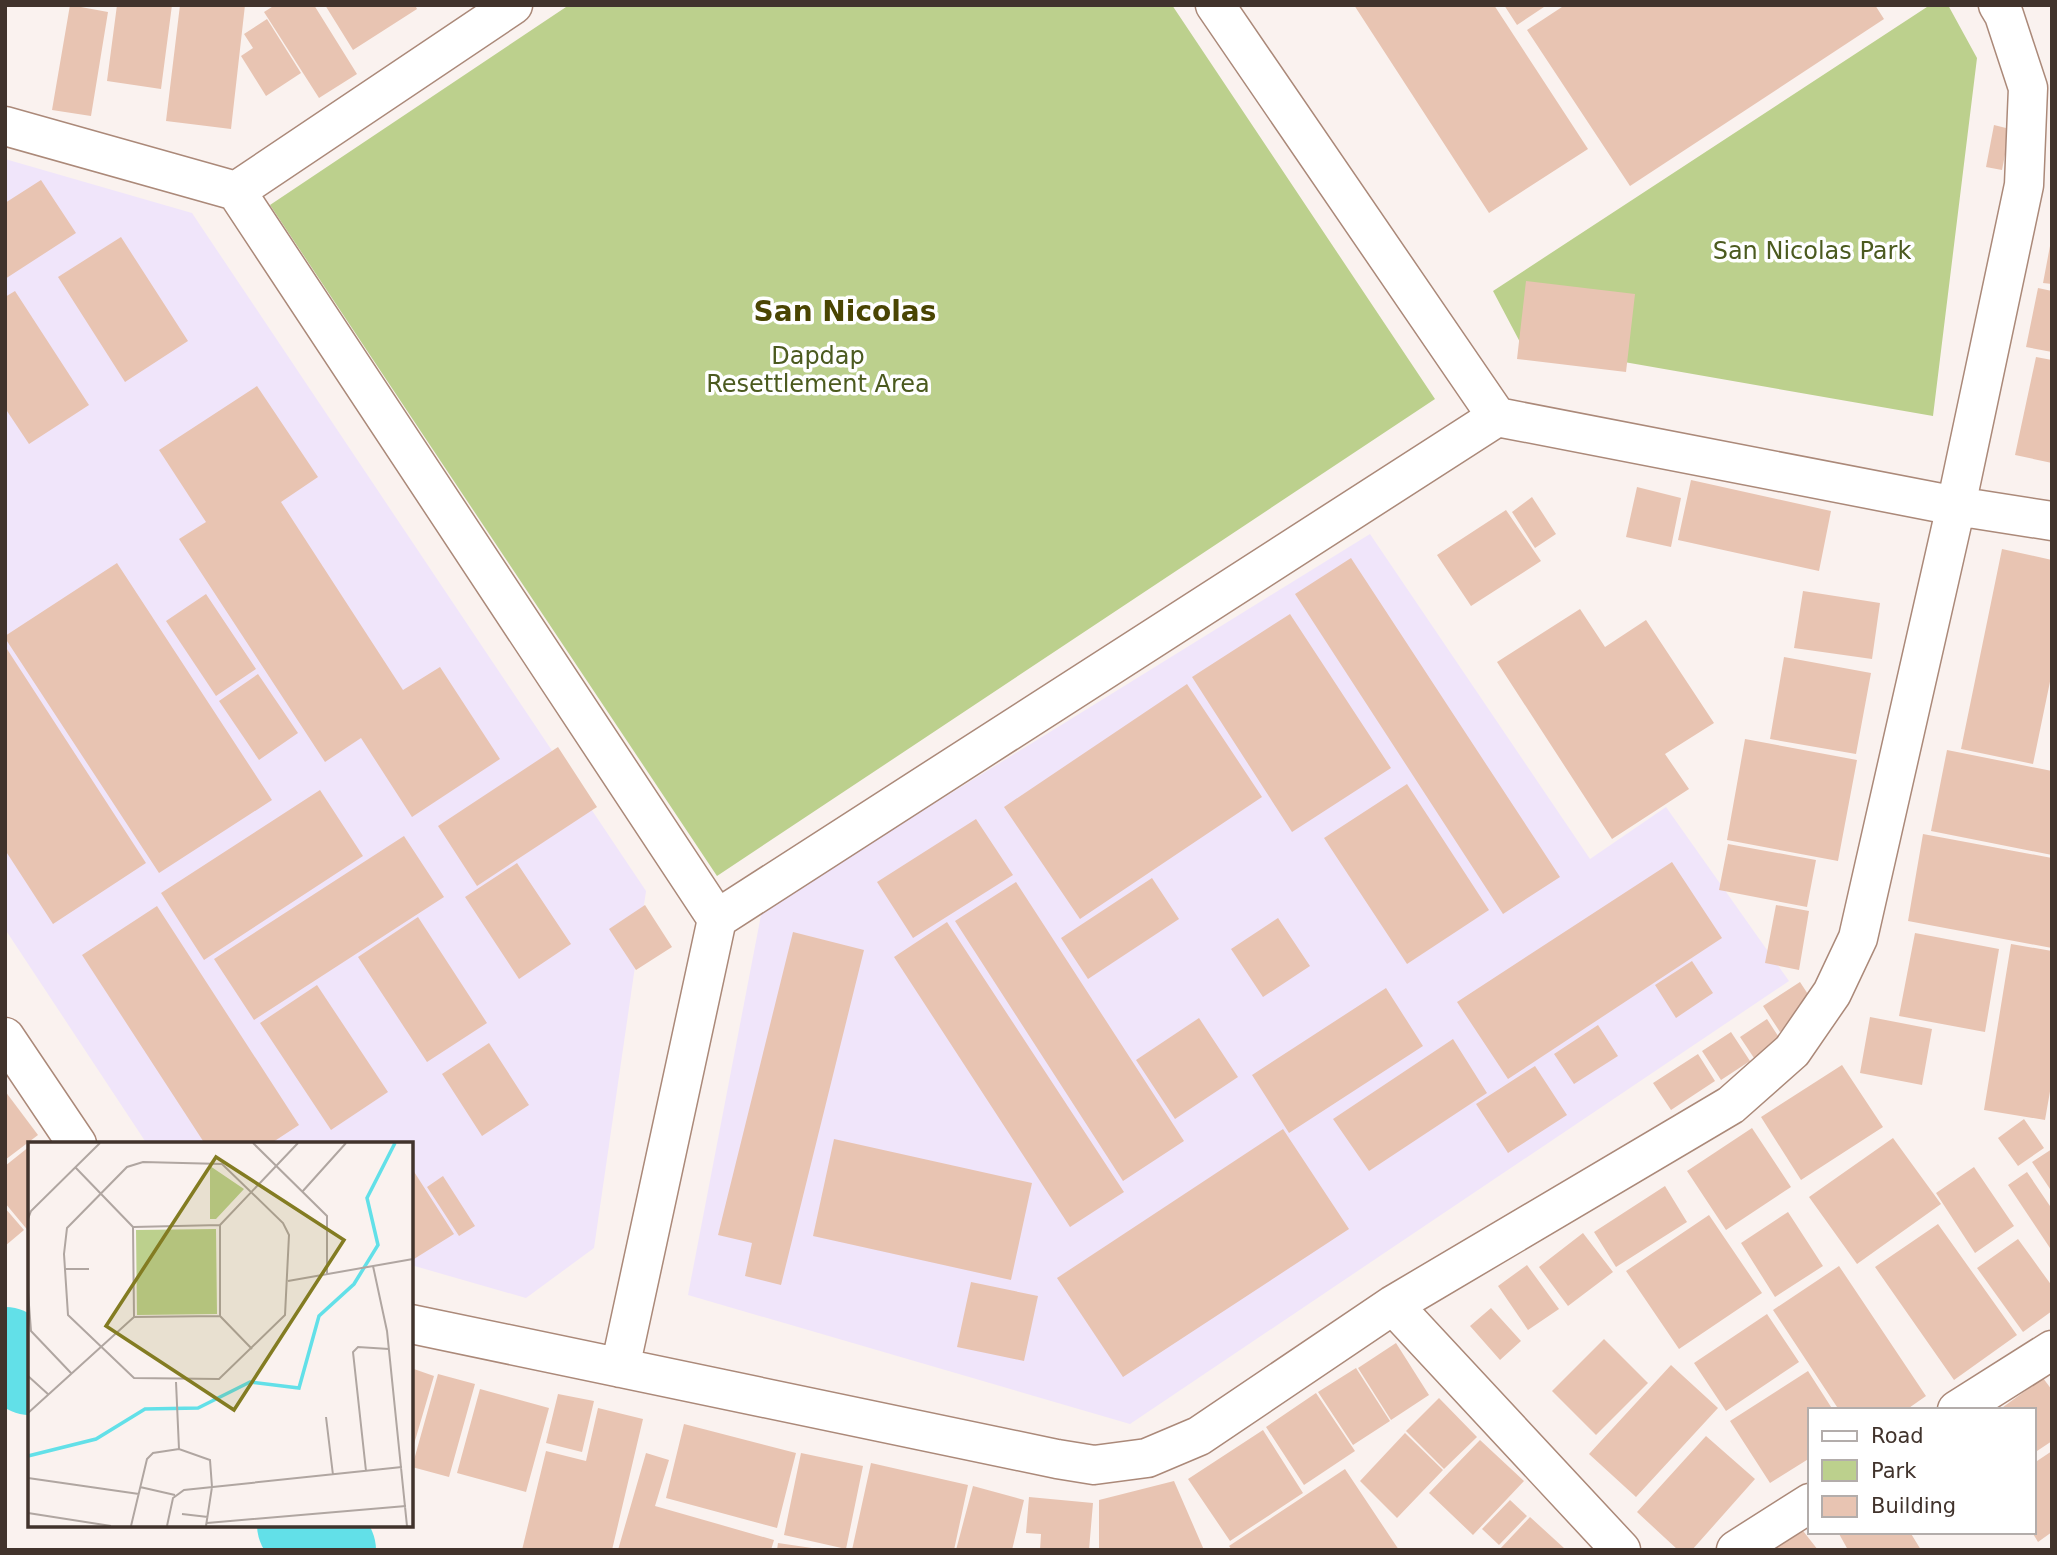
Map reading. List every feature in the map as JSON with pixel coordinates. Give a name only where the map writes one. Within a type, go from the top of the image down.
[{"type":"street","points":[[236,191],[513,5]]},
{"type":"street","points":[[1215,5],[1497,416]]},
{"type":"street","points":[[413,1324],[1057,1460],[1094,1465],[1147,1458],[1199,1436],[1393,1305],[1731,1105],[1792,1051],[1832,993],[1858,938],[1956,506],[2024,185],[2028,88],[2004,15],[1998,5]]},
{"type":"street","points":[[5,126],[236,191],[717,919]]},
{"type":"street","points":[[620,1368],[717,919],[1497,416],[1956,506],[2052,521]]},
{"type":"street","points":[[5,1037],[76,1142]]},
{"type":"street","points":[[1393,1305],[1621,1550]]},
{"type":"street","points":[[1960,1408],[2052,1350]]},
{"type":"street","points":[[1736,1550],[1808,1504]]},
{"type":"shaded area","points":[[5,159],[192,213],[646,891],[594,1248],[526,1298],[413,1266],[413,1142],[146,1142],[5,929]]},
{"type":"shaded area","points":[[1370,534],[1590,859],[1666,807],[1789,981],[1130,1424],[688,1295],[762,910]]},
{"type":"green space","name":"Dapdap Resettlement Area","points":[[569,5],[1172,5],[1435,399],[717,876],[270,205]]},
{"type":"green space","name":"San Nicolas Park","points":[[1930,5],[1948,5],[1977,58],[1933,416],[1521,344],[1493,291]]},
{"type":"building","points":[[70,5],[108,12],[91,116],[52,110]]},
{"type":"building","points":[[117,5],[172,5],[161,89],[107,81]]},
{"type":"building","points":[[180,5],[245,5],[231,129],[166,121]]},
{"type":"building","points":[[275,5],[314,5],[357,74],[319,98],[264,12]]},
{"type":"building","points":[[325,5],[415,5],[417,9],[353,50]]},
{"type":"building","points":[[1354,5],[1494,5],[1588,149],[1489,213]]},
{"type":"building","points":[[1504,5],[1547,5],[1517,25]]},
{"type":"building","points":[[1565,5],[1875,5],[1884,19],[1630,186],[1527,30]]},
{"type":"building","points":[[267,19],[301,73],[266,96],[241,56],[253,48],[244,34]]},
{"type":"building","points":[[1994,125],[2010,129],[2002,170],[1986,167]]},
{"type":"building","points":[[41,180],[76,233],[5,279],[5,203]]},
{"type":"building","points":[[121,237],[188,341],[125,382],[58,277]]},
{"type":"building","points":[[2052,246],[2052,284],[2043,283]]},
{"type":"building","points":[[1526,281],[1635,294],[1626,372],[1517,359]]},
{"type":"building","points":[[2038,288],[2052,291],[2052,352],[2026,347]]},
{"type":"building","points":[[15,291],[89,405],[29,444],[5,408],[5,297]]},
{"type":"building","points":[[2036,357],[2052,360],[2052,463],[2015,455]]},
{"type":"building","points":[[257,386],[318,477],[281,502],[403,690],[440,667],[500,759],[412,817],[361,738],[325,762],[179,539],[206,522],[159,450]]},
{"type":"building","points":[[1691,480],[1831,511],[1819,571],[1678,540]]},
{"type":"building","points":[[1637,487],[1681,498],[1671,547],[1626,537]]},
{"type":"building","points":[[1532,497],[1556,534],[1535,548],[1512,512]]},
{"type":"building","points":[[1506,510],[1541,561],[1471,606],[1437,555]]},
{"type":"building","points":[[2002,549],[2052,560],[2052,672],[2033,764],[1961,749]]},
{"type":"building","points":[[1351,558],[1560,877],[1503,914],[1295,594]]},
{"type":"building","points":[[117,563],[272,800],[159,873],[5,638]]},
{"type":"building","points":[[1803,591],[1880,603],[1872,659],[1794,648]]},
{"type":"building","points":[[206,594],[256,669],[216,696],[166,621]]},
{"type":"building","points":[[1580,609],[1605,647],[1646,620],[1714,723],[1665,754],[1689,789],[1612,839],[1497,662]]},
{"type":"building","points":[[1290,614],[1391,768],[1292,832],[1192,677]]},
{"type":"building","points":[[5,646],[146,863],[53,924],[5,850]]},
{"type":"building","points":[[1784,657],[1871,673],[1856,754],[1770,739]]},
{"type":"building","points":[[258,674],[298,733],[259,760],[219,701]]},
{"type":"building","points":[[1187,684],[1262,797],[1080,919],[1004,807]]},
{"type":"building","points":[[1745,739],[1857,760],[1838,861],[1727,840]]},
{"type":"building","points":[[558,747],[597,807],[477,886],[438,826]]},
{"type":"building","points":[[1947,750],[2052,771],[2052,855],[1931,831]]},
{"type":"building","points":[[1407,784],[1489,910],[1407,964],[1324,838]]},
{"type":"building","points":[[320,790],[363,856],[204,960],[161,893]]},
{"type":"building","points":[[976,819],[1013,875],[913,938],[877,882]]},
{"type":"building","points":[[1923,834],[2052,858],[2052,948],[1908,921]]},
{"type":"building","points":[[404,836],[444,897],[254,1020],[214,959]]},
{"type":"building","points":[[1728,844],[1816,860],[1807,907],[1719,890]]},
{"type":"building","points":[[1672,862],[1722,938],[1508,1079],[1457,1002]]},
{"type":"building","points":[[517,863],[571,944],[519,979],[465,897]]},
{"type":"building","points":[[1152,878],[1179,919],[1088,979],[1061,938]]},
{"type":"building","points":[[1016,882],[1184,1141],[1123,1181],[955,921]]},
{"type":"building","points":[[645,905],[672,947],[636,970],[609,929]]},
{"type":"building","points":[[1776,905],[1809,911],[1799,970],[1765,963]]},
{"type":"building","points":[[157,906],[299,1125],[273,1142],[204,1142],[82,955]]},
{"type":"building","points":[[418,917],[487,1023],[427,1062],[358,957]]},
{"type":"building","points":[[1278,918],[1310,966],[1263,997],[1231,949]]},
{"type":"building","points":[[947,922],[1124,1192],[1070,1227],[894,957]]},
{"type":"building","points":[[793,932],[864,950],[781,1285],[745,1276],[752,1243],[718,1235]]},
{"type":"building","points":[[1915,933],[1999,949],[1985,1032],[1899,1016]]},
{"type":"building","points":[[2011,944],[2052,951],[2052,1080],[2045,1120],[1984,1110]]},
{"type":"building","points":[[1692,961],[1713,993],[1676,1018],[1655,985]]},
{"type":"building","points":[[1800,982],[1817,1008],[1780,1032],[1763,1006]]},
{"type":"building","points":[[317,985],[388,1092],[331,1130],[260,1023]]},
{"type":"building","points":[[1386,988],[1423,1046],[1289,1133],[1252,1075]]},
{"type":"building","points":[[1870,1017],[1932,1029],[1922,1085],[1860,1073]]},
{"type":"building","points":[[1199,1018],[1238,1077],[1175,1119],[1136,1060]]},
{"type":"building","points":[[1767,1019],[1782,1042],[1756,1061],[1740,1037]]},
{"type":"building","points":[[1598,1025],[1618,1056],[1574,1084],[1554,1054]]},
{"type":"building","points":[[1731,1032],[1750,1061],[1721,1080],[1702,1051]]},
{"type":"building","points":[[1453,1039],[1487,1093],[1369,1171],[1333,1119]]},
{"type":"building","points":[[489,1043],[529,1105],[482,1136],[442,1074]]},
{"type":"building","points":[[1698,1054],[1715,1081],[1671,1110],[1653,1083]]},
{"type":"building","points":[[1842,1065],[1883,1127],[1801,1180],[1761,1117]]},
{"type":"building","points":[[1535,1066],[1567,1115],[1508,1153],[1476,1104]]},
{"type":"building","points":[[5,1091],[38,1135],[5,1160]]},
{"type":"building","points":[[2024,1119],[2044,1148],[2018,1166],[1998,1138]]},
{"type":"building","points":[[1752,1128],[1791,1187],[1726,1230],[1687,1171]]},
{"type":"building","points":[[1283,1129],[1349,1229],[1123,1377],[1057,1278]]},
{"type":"building","points":[[1893,1138],[1941,1204],[1857,1264],[1809,1197]]},
{"type":"building","points":[[834,1139],[1032,1183],[1011,1280],[813,1236]]},
{"type":"building","points":[[28,1148],[28,1231],[5,1203],[5,1166]]},
{"type":"building","points":[[2052,1149],[2052,1192],[2032,1162]]},
{"type":"building","points":[[1974,1167],[2014,1226],[1975,1253],[1936,1193]]},
{"type":"building","points":[[413,1170],[454,1234],[413,1257]]},
{"type":"building","points":[[2027,1172],[2052,1209],[2052,1251],[2008,1185]]},
{"type":"building","points":[[443,1176],[475,1226],[459,1236],[427,1187]]},
{"type":"building","points":[[1665,1186],[1687,1222],[1616,1267],[1594,1232]]},
{"type":"building","points":[[5,1208],[24,1230],[5,1246]]},
{"type":"building","points":[[1788,1212],[1823,1266],[1775,1297],[1741,1243]]},
{"type":"building","points":[[1709,1215],[1762,1293],[1679,1349],[1626,1271]]},
{"type":"building","points":[[1938,1224],[2017,1335],[1954,1380],[1875,1267]]},
{"type":"building","points":[[1583,1233],[1613,1272],[1568,1306],[1539,1267]]},
{"type":"building","points":[[2018,1239],[2052,1286],[2052,1311],[2023,1332],[1977,1268]]},
{"type":"building","points":[[1527,1265],[1559,1309],[1528,1330],[1498,1286]]},
{"type":"building","points":[[1839,1266],[1926,1396],[1909,1408],[1838,1408],[1773,1310]]},
{"type":"building","points":[[971,1282],[1038,1296],[1024,1361],[957,1347]]},
{"type":"building","points":[[1491,1308],[1521,1341],[1500,1360],[1470,1326]]},
{"type":"building","points":[[1767,1314],[1799,1362],[1726,1411],[1694,1363]]},
{"type":"building","points":[[1604,1339],[1648,1383],[1596,1435],[1552,1391]]},
{"type":"building","points":[[1396,1343],[1429,1395],[1391,1420],[1358,1368]]},
{"type":"building","points":[[1671,1365],[1718,1408],[1636,1497],[1589,1454]]},
{"type":"building","points":[[1356,1368],[1390,1421],[1353,1445],[1318,1392]]},
{"type":"building","points":[[413,1369],[434,1376],[413,1448]]},
{"type":"building","points":[[1808,1371],[1832,1408],[1808,1408],[1808,1459],[1770,1483],[1730,1421]]},
{"type":"building","points":[[438,1374],[475,1384],[449,1477],[413,1467]]},
{"type":"building","points":[[2043,1378],[2052,1390],[2052,1441],[2036,1452],[2036,1408],[2002,1408]]},
{"type":"building","points":[[480,1389],[549,1408],[526,1492],[457,1473]]},
{"type":"building","points":[[1316,1393],[1355,1451],[1304,1485],[1266,1427]]},
{"type":"building","points":[[558,1394],[594,1401],[582,1452],[546,1443]]},
{"type":"building","points":[[1439,1398],[1477,1437],[1444,1469],[1406,1431]]},
{"type":"building","points":[[598,1408],[643,1419],[612,1550],[522,1550],[546,1451],[586,1461]]},
{"type":"building","points":[[684,1424],[796,1453],[777,1528],[666,1498]]},
{"type":"building","points":[[1263,1430],[1303,1493],[1230,1541],[1188,1479]]},
{"type":"building","points":[[1405,1433],[1443,1470],[1397,1518],[1360,1481]]},
{"type":"building","points":[[1706,1436],[1755,1479],[1692,1550],[1678,1550],[1637,1512]]},
{"type":"building","points":[[1480,1440],[1524,1481],[1473,1535],[1429,1493]]},
{"type":"building","points":[[2052,1451],[2052,1532],[2038,1542],[2033,1534],[2036,1534],[2036,1462]]},
{"type":"building","points":[[646,1453],[669,1460],[655,1506],[774,1540],[771,1550],[618,1550]]},
{"type":"building","points":[[801,1453],[863,1466],[846,1549],[784,1535]]},
{"type":"building","points":[[871,1463],[968,1485],[954,1550],[852,1550]]},
{"type":"building","points":[[1345,1469],[1399,1550],[1232,1550],[1229,1546]]},
{"type":"building","points":[[1174,1481],[1204,1550],[1099,1550],[1099,1500]]},
{"type":"building","points":[[973,1486],[1024,1500],[1012,1550],[956,1550]]},
{"type":"building","points":[[1029,1497],[1093,1503],[1089,1550],[1040,1550],[1041,1534],[1026,1533]]},
{"type":"building","points":[[1510,1500],[1527,1516],[1499,1545],[1482,1529]]},
{"type":"building","points":[[1530,1517],[1564,1548],[1499,1550]]},
{"type":"building","points":[[1800,1527],[1818,1550],[1771,1550]]},
{"type":"building","points":[[1839,1534],[1911,1534],[1921,1550],[1848,1550]]},
{"type":"building","points":[[778,1543],[812,1548],[812,1550],[777,1550]]},
{"type":"waterway","points":[[5,1354],[28,1367]]},
{"type":"waterway","points":[[307,1527],[323,1536],[329,1550]]},
{"type":"district","name":"San Nicolas","points":[[845,311]]}]
